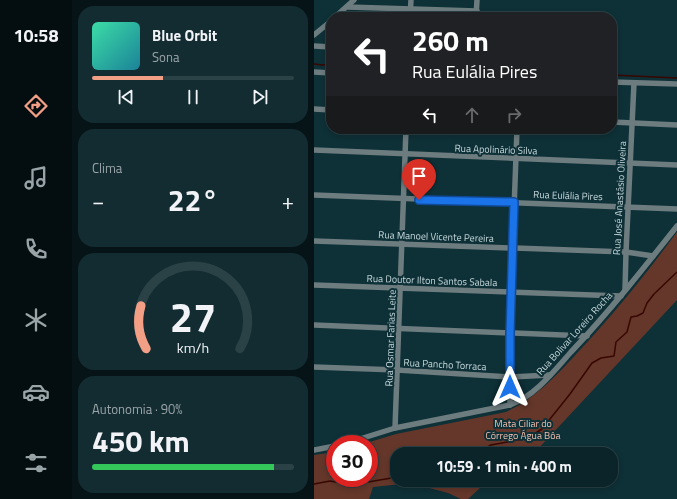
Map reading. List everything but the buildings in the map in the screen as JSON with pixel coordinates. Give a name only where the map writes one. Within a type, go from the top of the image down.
[{"type":"street","points":[[341,12],[354,0]]},
{"type":"street","points":[[411,0],[411,12]]},
{"type":"street","points":[[476,12],[477,0]]},
{"type":"street","points":[[347,7],[450,12]]},
{"type":"street","points":[[314,35],[326,25]]},
{"type":"street","points":[[314,46],[326,47]]},
{"type":"street","points":[[314,72],[326,73]]},
{"type":"street","points":[[617,82],[677,84]]},
{"type":"street","name":"Rua José Anastásio Oliveira","points":[[625,291],[634,83]]},
{"type":"street","points":[[314,109],[326,110]]},
{"type":"street","points":[[617,122],[677,125]]},
{"type":"street","name":"Rua Osmar Farias Leite","points":[[395,428],[406,134]]},
{"type":"street","points":[[510,405],[511,291],[517,134]]},
{"type":"street","name":"Rua Apolinário Silva","points":[[314,150],[677,165]]},
{"type":"street","name":"Rua Eulália Pires","points":[[314,195],[677,209]]},
{"type":"street","name":"Rua Bolivar Loreiro Rocha","points":[[373,435],[395,428],[519,402],[550,375],[587,336],[677,226]]},
{"type":"street","name":"Rua Manoel Vicente Pereira","points":[[314,241],[626,252],[653,256]]},
{"type":"street","name":"Rua Doutor Ilton Santos Sabala","points":[[314,285],[621,296]]},
{"type":"street","points":[[314,325],[587,336]]},
{"type":"street","name":"Rua Pancho Torraca","points":[[314,367],[397,370],[511,377],[550,375]]},
{"type":"street","points":[[314,450],[326,448]]},
{"type":"green space","name":"Mata Ciliar do Córrego Água Bôa","points":[[677,232],[677,300],[540,447],[390,447],[390,485],[378,486],[378,439],[396,434],[506,412],[527,400],[554,377],[591,338],[654,263]]},
{"type":"green space","name":"Mata Ciliar do Córrego Água Bôa","points":[[326,453],[326,487],[373,487],[369,499],[314,499],[314,455]]},
{"type":"green space","name":"Mata Ciliar do Córrego Água Bôa","points":[[426,487],[480,487],[468,499],[461,499],[448,493]]},
{"type":"waterway","points":[[314,64],[326,65]]},
{"type":"waterway","points":[[617,75],[677,78]]},
{"type":"waterway","points":[[487,447],[528,438],[542,429],[592,363],[601,358],[614,356],[616,342],[627,332],[631,317],[643,313],[647,303],[654,294],[677,272]]},
{"type":"waterway","points":[[314,484],[330,481],[351,485],[390,478]]},
{"type":"route","points":[[419,200],[514,202],[510,387]]}]
